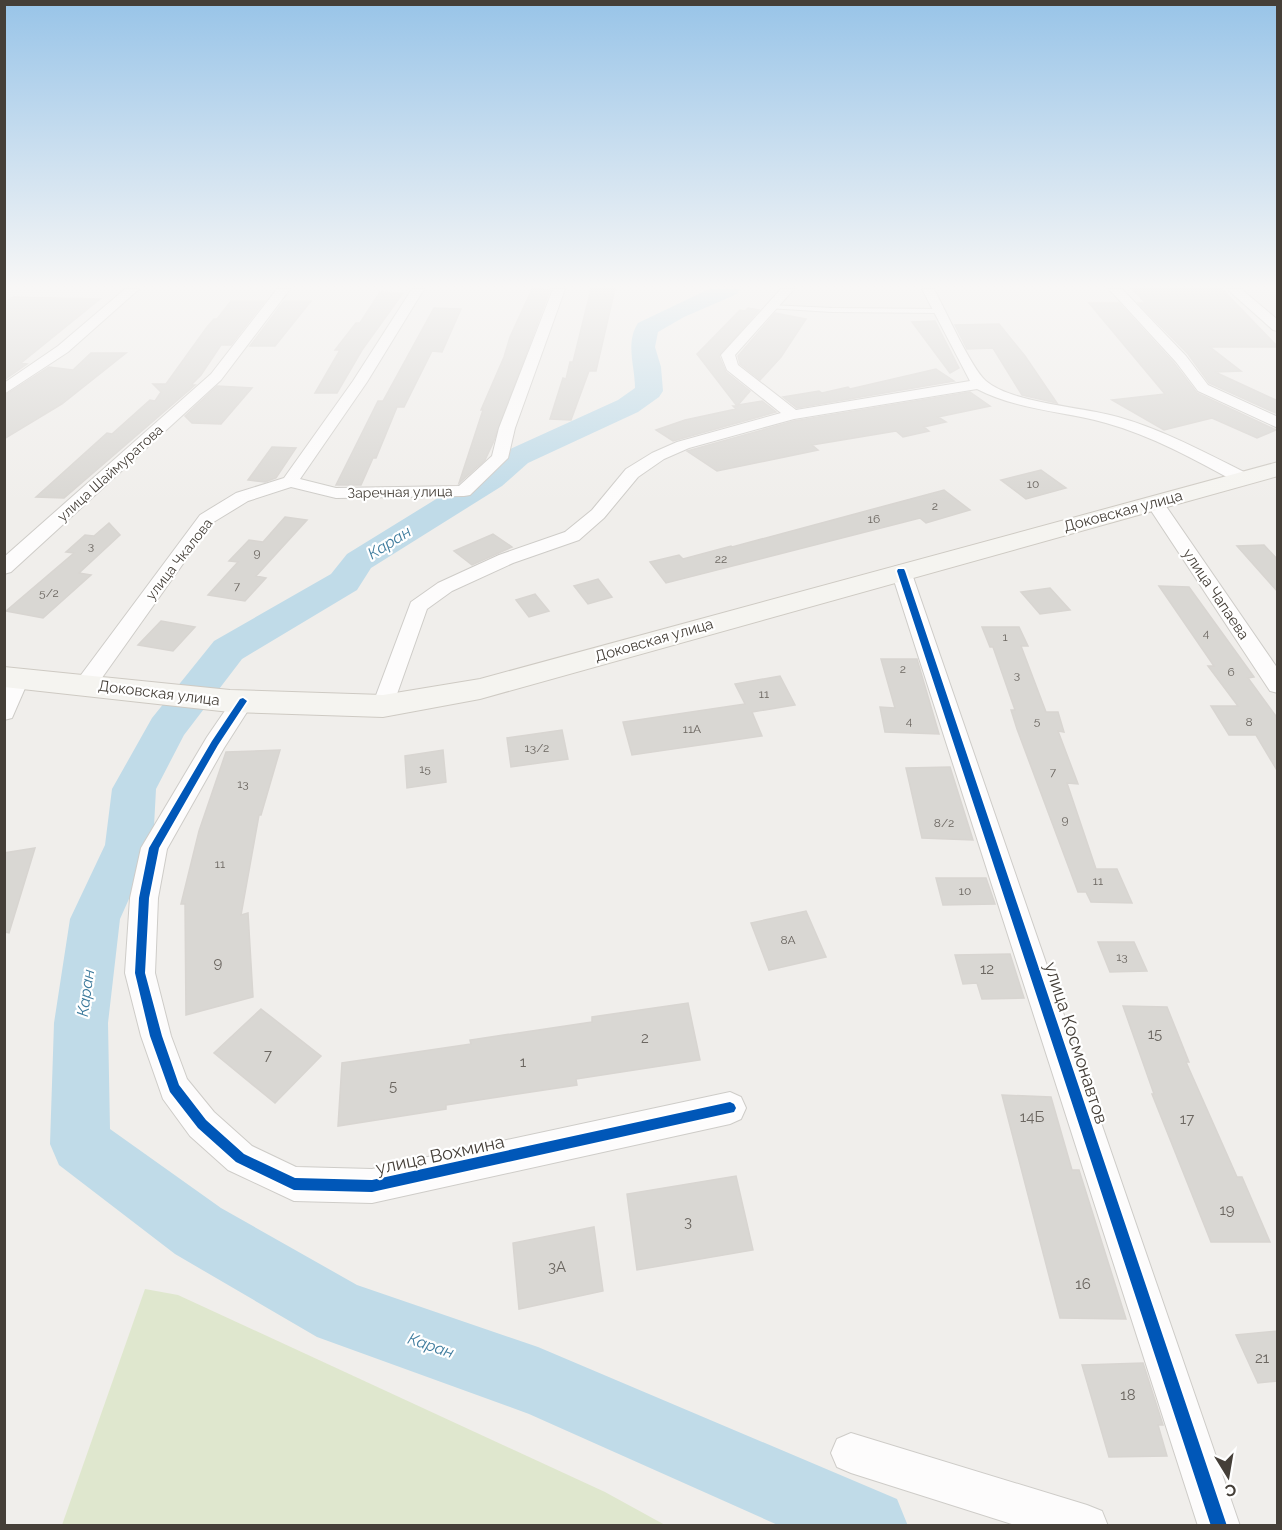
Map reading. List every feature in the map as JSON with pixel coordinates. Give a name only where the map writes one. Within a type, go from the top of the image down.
[{"type":"main road","name":"Доковская улица","points":[[9,680],[86,684],[236,701],[383,706],[480,688],[1278,469]]},
{"type":"street","points":[[4,390],[47,360]]},
{"type":"street","name":"улица Шаймуратова","points":[[4,568],[216,377],[229,360]]},
{"type":"street","points":[[290,482],[373,360]]},
{"type":"street","name":"Заречная улица","points":[[290,482],[336,493],[465,491],[500,458],[507,428],[532,360]]},
{"type":"street","points":[[730,360],[732,367],[793,415]]},
{"type":"street","points":[[966,360],[979,384],[995,392],[1113,420],[1175,442],[1242,478]]},
{"type":"street","points":[[1182,360],[1203,388],[1278,423]]},
{"type":"street","points":[[383,706],[418,606],[445,587],[506,559],[572,536],[598,514],[632,473],[658,456],[683,445],[793,415],[979,384]]},
{"type":"street","name":"улица Чкалова","points":[[86,684],[206,519],[242,497],[290,482]]},
{"type":"street","name":"улица Чапаева","points":[[1155,503],[1278,686]]},
{"type":"street","name":"улица Космонавтов","points":[[901,571],[1219,1526]]},
{"type":"street","name":"Доковская улица","points":[[4,712],[9,680]]},
{"type":"street","name":"улица Вохмина","points":[[236,701],[215,743],[154,848],[144,898],[140,973],[156,1036],[174,1088],[202,1124],[240,1158],[294,1184],[372,1186],[730,1108]]},
{"type":"street","points":[[851,1453],[1087,1526]]},
{"type":"green space","points":[[145,1289],[178,1295],[605,1492],[665,1525],[62,1525]]},
{"type":"building","points":[[4,360],[24,360],[21,363],[27,364],[4,380]]},
{"type":"building","points":[[83,360],[117,360],[62,404],[4,439],[4,396],[49,367],[73,370]]},
{"type":"building","points":[[183,360],[211,360],[191,385],[195,385],[64,498],[36,497],[107,433],[112,434],[150,400],[155,401],[161,392],[153,384],[166,384]]},
{"type":"building","points":[[334,360],[356,360],[337,393],[315,393]]},
{"type":"building","points":[[405,360],[427,360],[404,407],[397,407],[376,458],[373,458],[361,485],[336,485],[378,401],[383,401]]},
{"type":"building","points":[[503,360],[524,360],[485,460],[459,483],[483,410],[481,410]]},
{"type":"building","points":[[598,360],[596,371],[589,371],[571,420],[550,419],[563,378],[566,379],[570,362]]},
{"type":"building","points":[[702,360],[721,360],[726,372],[750,391],[738,405],[762,401],[776,412],[673,441],[656,430],[685,420],[736,409],[733,406],[737,406]]},
{"type":"building","points":[[739,360],[778,360],[760,380],[740,364]]},
{"type":"building","points":[[941,360],[955,360],[959,368],[950,373]]},
{"type":"building","points":[[1001,360],[1028,360],[1057,403],[1022,395]]},
{"type":"building","points":[[1137,360],[1172,360],[1197,393],[1276,430],[1257,438],[1212,418],[1164,430],[1112,400],[1165,394]]},
{"type":"building","points":[[1193,360],[1227,360],[1241,371],[1215,372],[1278,401],[1278,414],[1209,383]]},
{"type":"building","points":[[936,369],[954,381],[797,408],[783,397],[819,391],[822,393],[848,387],[850,389]]},
{"type":"building","points":[[217,386],[252,388],[221,424],[192,423],[185,416]]},
{"type":"building","points":[[970,392],[990,406],[938,417],[946,422],[924,427],[929,431],[903,437],[896,431],[812,445],[818,450],[717,471],[687,451],[794,421]]},
{"type":"building","points":[[272,447],[296,448],[276,478],[265,482],[248,480]]},
{"type":"building","points":[[1041,470],[1066,488],[1026,499],[1001,480]]},
{"type":"building","points":[[944,490],[970,510],[926,523],[920,518],[666,583],[650,562],[679,555],[683,559],[732,547]]},
{"type":"building","points":[[285,517],[307,520],[256,576],[266,578],[245,601],[208,595],[238,562],[229,561],[249,540],[263,542]]},
{"type":"building","points":[[109,523],[120,535],[79,573],[91,575],[43,618],[6,611],[74,553],[66,552],[85,535],[94,536]]},
{"type":"building","points":[[493,534],[512,547],[472,565],[454,551]]},
{"type":"building","points":[[1264,545],[1278,560],[1278,592],[1237,546]]},
{"type":"building","points":[[598,579],[612,597],[588,604],[574,586]]},
{"type":"building","points":[[1159,586],[1189,587],[1254,677],[1248,678],[1278,719],[1278,772],[1256,735],[1229,735],[1211,706],[1238,706],[1208,666],[1214,666]]},
{"type":"building","points":[[1050,588],[1070,610],[1040,614],[1021,592]]},
{"type":"building","points":[[535,594],[549,611],[529,617],[516,600]]},
{"type":"building","points":[[161,621],[195,627],[173,651],[138,645]]},
{"type":"building","points":[[982,627],[1019,627],[1028,646],[1021,646],[1046,712],[1058,712],[1064,732],[1058,731],[1078,784],[1067,783],[1096,869],[1117,869],[1132,903],[1091,902],[1086,892],[1078,892],[1017,729],[1011,710],[1015,710],[993,647],[990,647]]},
{"type":"building","points":[[881,659],[917,659],[939,734],[885,732],[880,707],[895,708]]},
{"type":"building","points":[[780,676],[795,705],[752,712],[762,736],[632,755],[623,722],[745,704],[735,684]]},
{"type":"building","points":[[562,730],[568,759],[511,767],[507,738]]},
{"type":"building","points":[[280,750],[261,815],[259,815],[241,915],[248,913],[253,997],[186,1015],[185,904],[181,904],[199,831],[226,752]]},
{"type":"building","points":[[443,750],[446,782],[407,788],[405,756]]},
{"type":"building","points":[[950,767],[973,840],[922,838],[906,768]]},
{"type":"building","points":[[35,848],[9,933],[4,932],[4,853]]},
{"type":"building","points":[[936,878],[986,878],[995,904],[943,905]]},
{"type":"building","points":[[806,911],[826,957],[769,970],[751,923]]},
{"type":"building","points":[[1098,942],[1134,942],[1147,971],[1110,972]]},
{"type":"building","points":[[1010,954],[1024,998],[982,999],[977,983],[963,984],[955,955]]},
{"type":"building","points":[[688,1003],[700,1060],[576,1079],[577,1085],[446,1105],[446,1109],[338,1126],[342,1063],[471,1044],[470,1040],[592,1022],[592,1017]]},
{"type":"building","points":[[1123,1006],[1167,1007],[1189,1062],[1186,1062],[1237,1177],[1242,1177],[1270,1242],[1211,1242],[1152,1094],[1154,1094]]},
{"type":"building","points":[[261,1009],[321,1056],[275,1103],[214,1053]]},
{"type":"building","points":[[1002,1095],[1051,1097],[1072,1170],[1079,1170],[1126,1319],[1060,1318]]},
{"type":"building","points":[[736,1176],[753,1250],[637,1270],[627,1194]]},
{"type":"building","points":[[594,1227],[603,1291],[519,1309],[513,1243]]},
{"type":"building","points":[[1278,1331],[1278,1381],[1258,1383],[1236,1335]]},
{"type":"building","points":[[1143,1363],[1163,1425],[1158,1425],[1167,1456],[1109,1457],[1082,1365]]},
{"type":"waterway","name":"Каран","points":[[646,360],[649,391],[628,406],[517,457],[491,479],[359,561],[344,582],[228,650],[167,728],[134,789],[129,845],[95,919],[81,1023],[80,1144],[198,1231],[341,1313],[538,1382],[870,1526]]},
{"type":"cycle path","points":[[901,571],[1219,1526]]},
{"type":"cycle path","points":[[243,701],[215,743],[154,848],[144,898],[140,973],[156,1036],[174,1088],[202,1124],[240,1158],[294,1184],[372,1186],[730,1108]]}]
